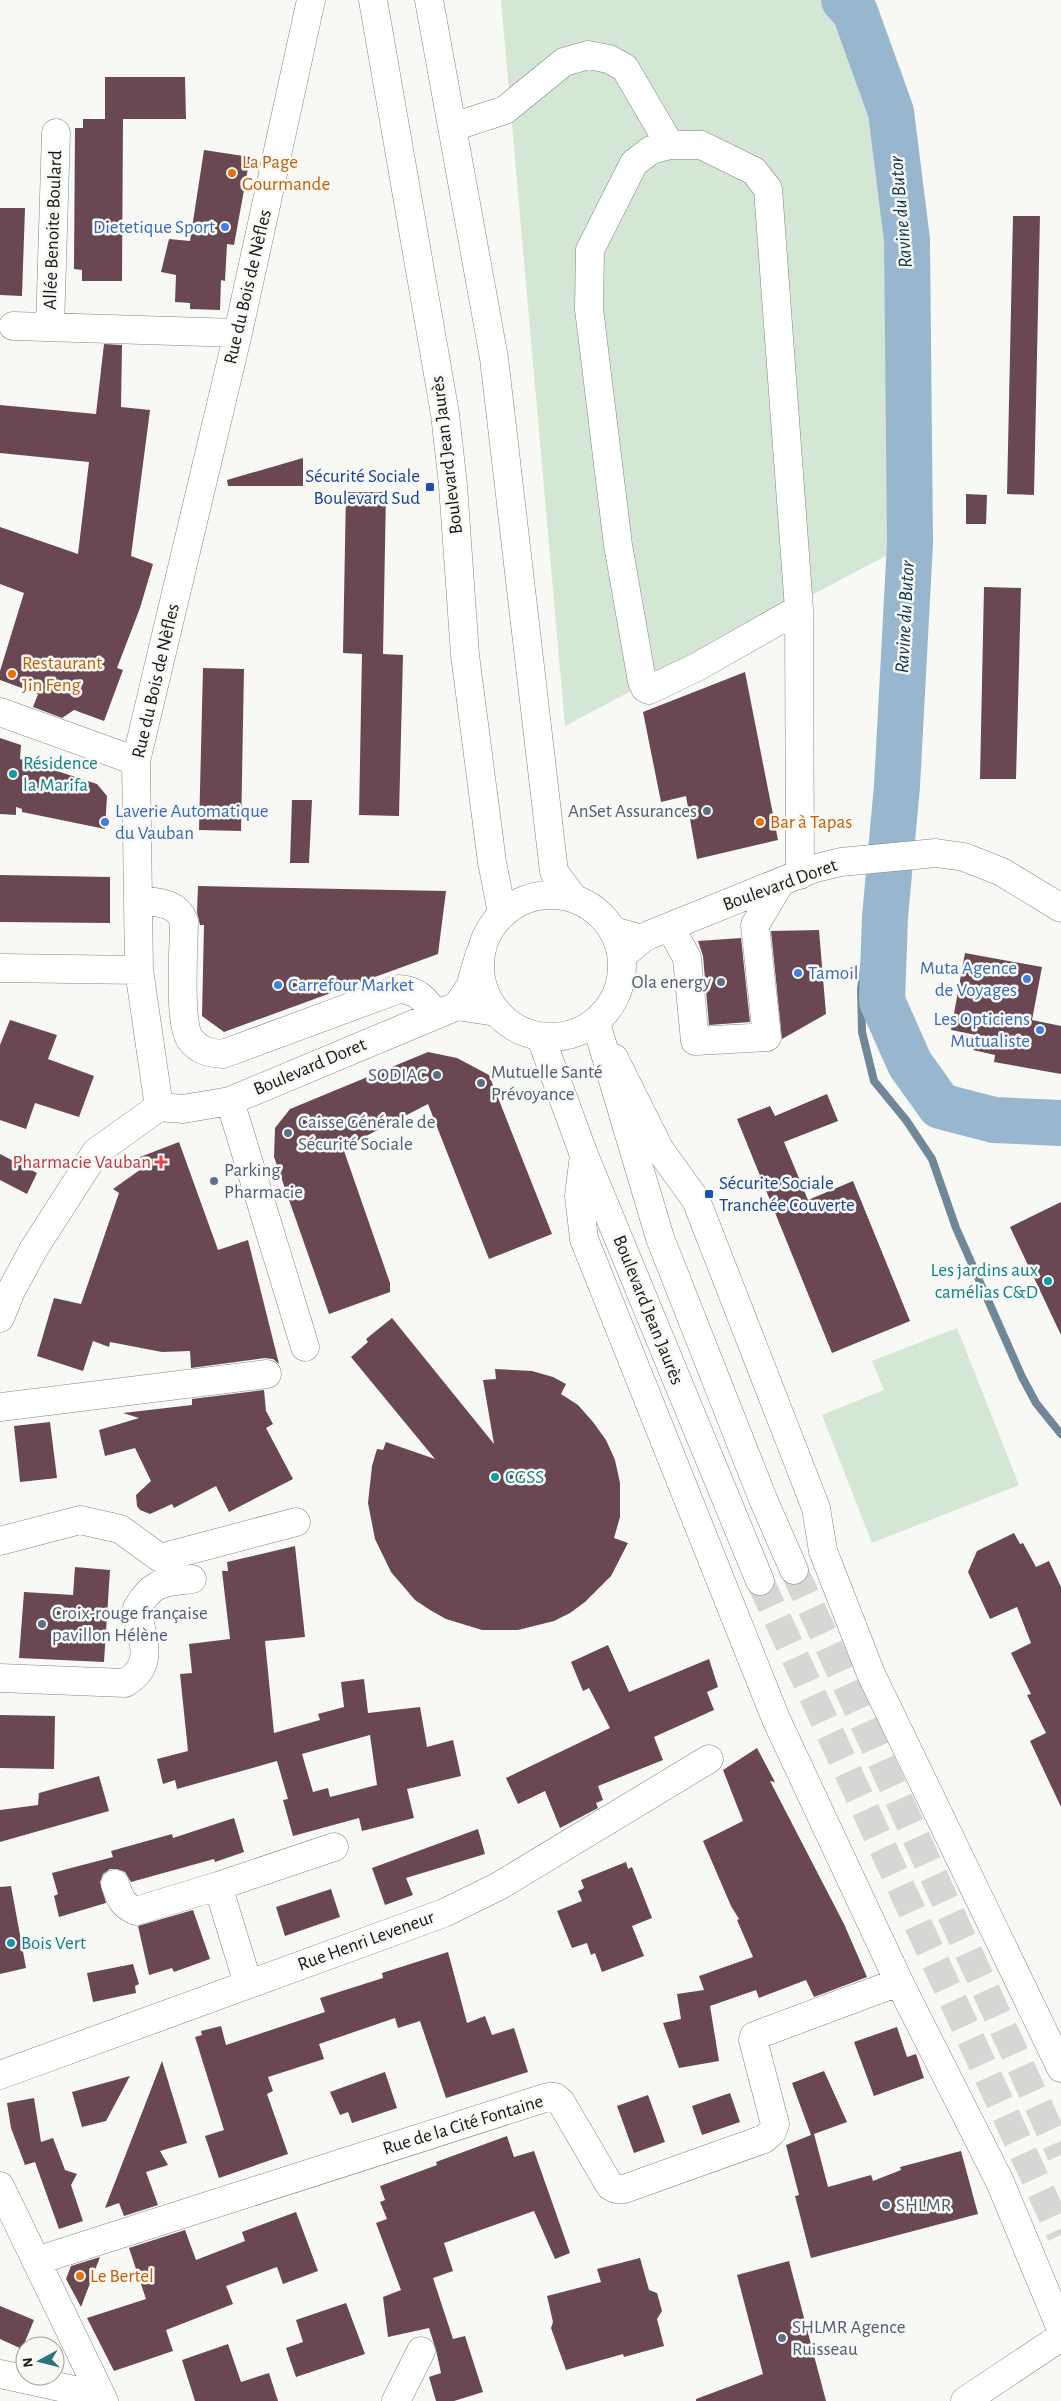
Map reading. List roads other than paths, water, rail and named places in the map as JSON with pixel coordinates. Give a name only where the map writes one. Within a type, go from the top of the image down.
[{"type":"street","name":"Rue du Bois de Nèfles","points":[[159,1107],[139,970],[136,761],[238,333],[311,0]]},
{"type":"street","name":"Boulevard Jean Jaurès","points":[[373,0],[445,414],[453,485],[466,655],[492,862],[502,913]]},
{"type":"street","points":[[429,0],[494,358],[554,872],[572,896],[591,907],[608,921],[625,942],[621,985],[610,1008],[596,1023],[575,1034],[541,1038],[518,1030],[496,1012],[484,993],[480,953]]},
{"type":"street","points":[[453,127],[505,110],[564,62],[588,55],[609,59],[625,68],[670,145]]},
{"type":"street","name":"Allée Benoite Boulard","points":[[50,327],[56,132]]},
{"type":"street","points":[[670,927],[687,958],[695,1041],[767,1037],[755,925],[790,879],[799,610],[768,189],[754,171],[700,145],[670,145],[650,150],[634,163],[590,250],[590,319],[618,545],[642,681],[645,688],[649,690],[697,667],[799,610]]},
{"type":"street","name":"Allée Benoite Boulard","points":[[13,326],[238,333]]},
{"type":"street","points":[[0,712],[136,761]]},
{"type":"street","name":"Boulevard Doret","points":[[625,942],[670,927],[790,879],[841,862],[936,853],[964,857],[1002,872],[1061,908]]},
{"type":"street","points":[[447,1010],[470,987],[489,929],[502,913],[533,896],[552,894],[572,896]]},
{"type":"street","points":[[138,900],[172,905],[180,912],[184,921],[183,1019],[189,1038],[198,1048],[210,1053],[223,1054],[399,989],[409,990],[421,995],[447,1010],[496,1012]]},
{"type":"street","points":[[0,968],[139,970]]},
{"type":"street","name":"Boulevard Doret","points":[[159,1107],[183,1109],[230,1100],[447,1010]]},
{"type":"street","name":"Boulevard Jean Jaurès","points":[[596,1023],[660,1238],[763,1499],[794,1570]]},
{"type":"street","points":[[596,1023],[660,1150],[696,1200],[816,1508],[823,1551],[870,1674],[1061,2068]]},
{"type":"street","name":"Boulevard Jean Jaurès","points":[[541,1038],[584,1155],[760,1581]]},
{"type":"street","points":[[230,1100],[237,1129],[305,1348]]},
{"type":"street","points":[[0,1318],[11,1291],[33,1250],[96,1152],[159,1107]]},
{"type":"street","points":[[584,1155],[579,1196],[584,1239],[776,1718],[899,1982],[1000,2182],[1061,2329]]},
{"type":"street","points":[[0,1406],[267,1374]]},
{"type":"street","points":[[0,1541],[80,1520],[120,1529],[160,1558],[296,1522]]},
{"type":"street","points":[[0,1678],[125,1683],[137,1676],[144,1662],[145,1648],[136,1608],[147,1591],[162,1583],[192,1579]]},
{"type":"street","name":"Rue Henri Leveneur","points":[[0,2075],[444,1913],[499,1886],[709,1759]]},
{"type":"street","points":[[115,1884],[120,1901],[136,1911],[334,1847]]},
{"type":"street","points":[[218,1886],[248,1984]]},
{"type":"street","name":"Rue de la Cité Fontaine","points":[[36,2261],[548,2097],[556,2098],[561,2102],[610,2186],[616,2189],[624,2189],[764,2139],[772,2132],[774,2124],[753,2040],[754,2036],[899,1982]]},
{"type":"street","points":[[0,2186],[36,2261],[61,2336]]},
{"type":"street","points":[[965,2401],[1061,2337]]},
{"type":"street","points":[[65,2347],[102,2398]]},
{"type":"street","points":[[396,2401],[421,2351]]},
{"type":"street","points":[[56,2386],[102,2398]]},
{"type":"waterway","name":"Ravine du Butor","points":[[844,0],[855,12],[891,112],[907,240],[910,543],[897,786],[885,917],[882,1001],[910,1064],[940,1106],[994,1120],[1061,1123]]},
{"type":"waterway","points":[[885,917],[865,961],[861,989],[862,1032],[874,1081],[906,1120],[932,1159],[956,1228],[1022,1377],[1036,1403],[1061,1434]]},
{"type":"tunnel","points":[[794,1570],[1061,2155]]},
{"type":"tunnel","points":[[760,1581],[1061,2235]]},
{"type":"place","name":"La Page Gourmande","points":[[232,173]]},
{"type":"place","name":"Dietetique Sport","points":[[225,227]]},
{"type":"place","name":"Sécurité Sociale Boulevard Sud","points":[[430,487]]},
{"type":"place","name":"Restaurant Jin Feng","points":[[12,674]]},
{"type":"place","name":"Résidence la Marifa","points":[[13,774]]},
{"type":"place","name":"AnSet Assurances","points":[[707,811]]},
{"type":"place","name":"Laverie Automatique du Vauban","points":[[105,822]]},
{"type":"place","name":"Bar à Tapas","points":[[760,822]]},
{"type":"place","name":"Tamoil","points":[[798,973]]},
{"type":"place","name":"Muta Agence de Voyages","points":[[1027,979]]},
{"type":"place","name":"Ola energy","points":[[721,982]]},
{"type":"place","name":"Carrefour Market","points":[[278,985]]},
{"type":"place","name":"Les Opticiens Mutualiste","points":[[1040,1030]]},
{"type":"place","name":"SODIAC","points":[[437,1075]]},
{"type":"place","name":"Mutuelle Santé Prévoyance","points":[[481,1083]]},
{"type":"place","name":"Caisse Générale de Sécurité Sociale","points":[[288,1133]]},
{"type":"place","name":"Pharmacie Vauban","points":[[161,1162]]},
{"type":"place","name":"Parking Pharmacie","points":[[214,1181]]},
{"type":"place","name":"Sécurite Sociale Tranchée Couverte","points":[[709,1194]]},
{"type":"place","name":"Les jardins aux camélias C&D","points":[[1048,1281]]},
{"type":"place","name":"CGSS","points":[[495,1477]]},
{"type":"place","name":"Croix-rouge française pavillon Hélène","points":[[42,1624]]},
{"type":"place","name":"Bois Vert","points":[[11,1943]]},
{"type":"place","name":"SHLMR","points":[[886,2205]]},
{"type":"place","name":"Le Bertel","points":[[80,2276]]},
{"type":"place","name":"SHLMR Agence Ruisseau","points":[[782,2338]]}]
